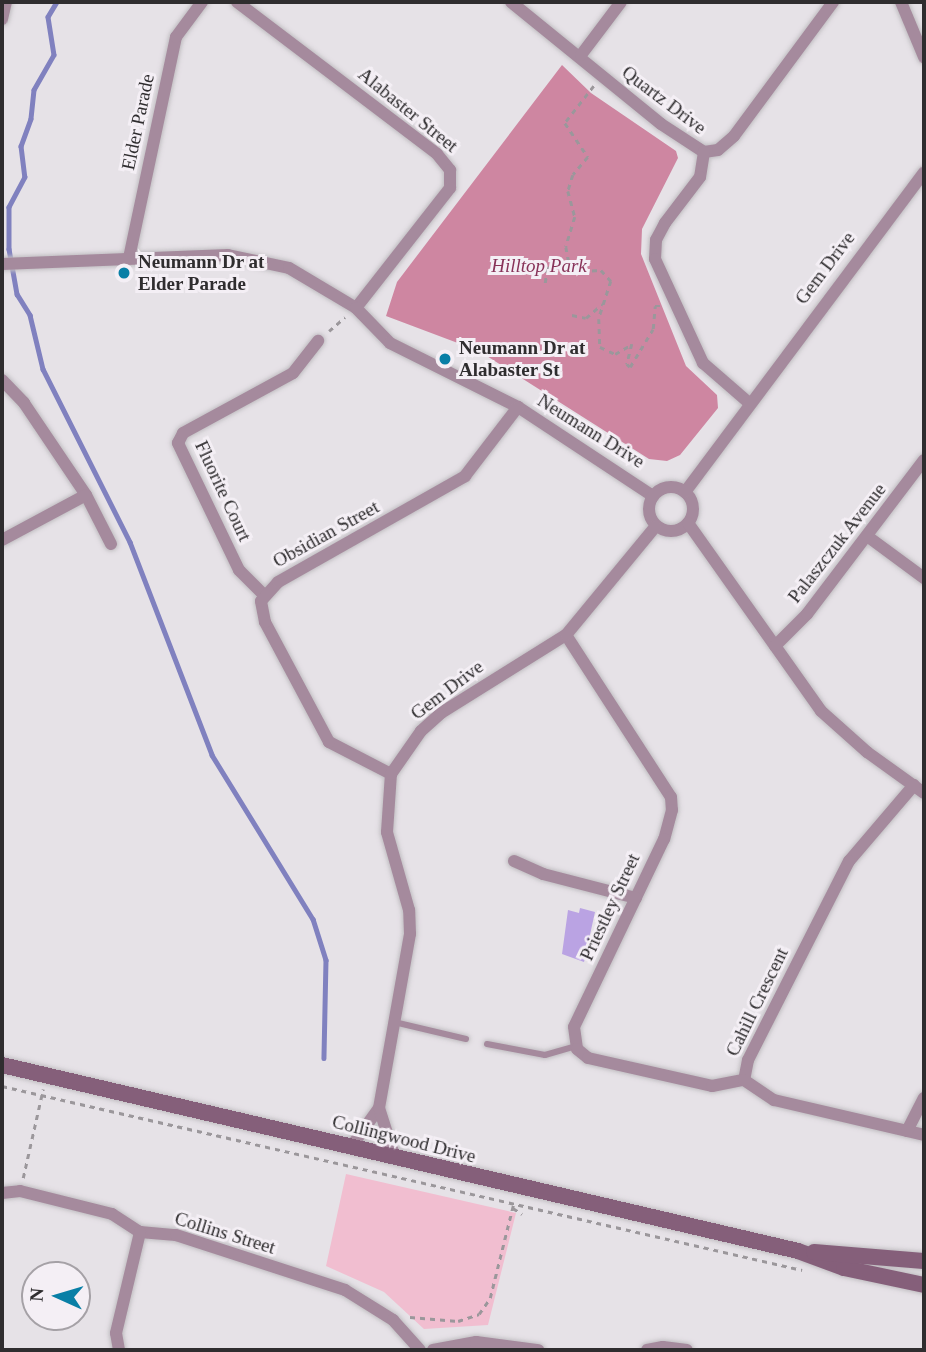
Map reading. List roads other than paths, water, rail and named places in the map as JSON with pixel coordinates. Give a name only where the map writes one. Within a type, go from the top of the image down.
[{"type":"main road","name":"Collingwood Drive","points":[[2,1065],[395,1158],[514,1200],[798,1251],[924,1261]]},
{"type":"main road","name":"Collingwood Drive","points":[[798,1251],[844,1268],[924,1285]]},
{"type":"street","points":[[2,19],[6,2]]},
{"type":"street","name":"Elder Parade","points":[[129,258],[176,37],[202,2]]},
{"type":"street","name":"Alabaster Street","points":[[237,2],[437,154],[450,170],[450,188],[356,308]]},
{"type":"street","name":"Quartz Drive","points":[[511,2],[581,55],[661,124],[704,152],[718,150],[734,135],[833,2]]},
{"type":"street","points":[[581,55],[621,2]]},
{"type":"street","points":[[901,2],[924,57]]},
{"type":"street","points":[[704,152],[700,177],[656,240],[655,259],[703,363],[748,402]]},
{"type":"street","name":"Gem Drive","points":[[685,492],[748,402],[924,172]]},
{"type":"street","name":"Neumann Drive","points":[[2,264],[228,255],[289,268],[356,308],[390,343],[518,407],[653,496]]},
{"type":"street","name":"Fluorite Court","points":[[263,594],[239,569],[178,443],[183,433],[293,373],[318,341]]},
{"type":"street","points":[[2,380],[24,403],[86,495],[111,544]]},
{"type":"street","name":"Obsidian Street","points":[[391,774],[328,742],[265,622],[263,594],[465,476],[518,407]]},
{"type":"street","name":"Palaszczuk Avenue","points":[[775,646],[807,614],[924,460]]},
{"type":"street","points":[[664,488],[685,492],[693,510],[688,523],[671,532],[656,526],[649,510],[653,496],[664,488]]},
{"type":"street","points":[[2,540],[86,495]]},
{"type":"street","points":[[688,523],[821,711],[919,789]]},
{"type":"street","name":"Gem Drive","points":[[391,774],[421,732],[441,713],[566,635],[656,526]]},
{"type":"street","points":[[867,536],[924,578]]},
{"type":"street","name":"Priestley Street","points":[[566,635],[671,797],[669,825],[574,1027],[577,1046]]},
{"type":"street","points":[[351,1147],[379,1108],[410,934],[410,910],[387,832],[391,774]]},
{"type":"street","name":"Cahill Crescent","points":[[919,789],[849,861],[748,1060],[744,1080],[774,1100],[924,1135]]},
{"type":"street","points":[[514,861],[543,874],[636,898]]},
{"type":"street","points":[[577,1046],[588,1058],[712,1086],[744,1080]]},
{"type":"street","points":[[908,1131],[924,1098]]},
{"type":"street","points":[[379,1108],[395,1158]]},
{"type":"street","name":"Collins Street","points":[[2,1193],[20,1191],[112,1214],[140,1232],[176,1235],[345,1290],[393,1320],[420,1350]]},
{"type":"street","points":[[119,1350],[116,1334],[140,1232]]},
{"type":"street","points":[[433,1350],[476,1342],[538,1350]]},
{"type":"street","points":[[647,1350],[663,1347],[687,1350]]},
{"type":"lane","points":[[394,1022],[466,1039]]},
{"type":"lane","points":[[487,1044],[545,1055],[577,1046]]},
{"type":"waterway","points":[[57,2],[48,17],[54,55],[34,90],[31,119],[21,146],[25,177],[9,207],[9,249],[17,294],[30,315],[43,369],[130,542],[212,755],[313,919],[326,960],[324,1058]]},
{"type":"place","name":"Neumann Dr at Elder Parade","points":[[124,273]]},
{"type":"place","name":"Neumann Dr at Alabaster St","points":[[445,359]]},
{"type":"park label","name":"Hilltop Park","points":[[539,266]]}]
